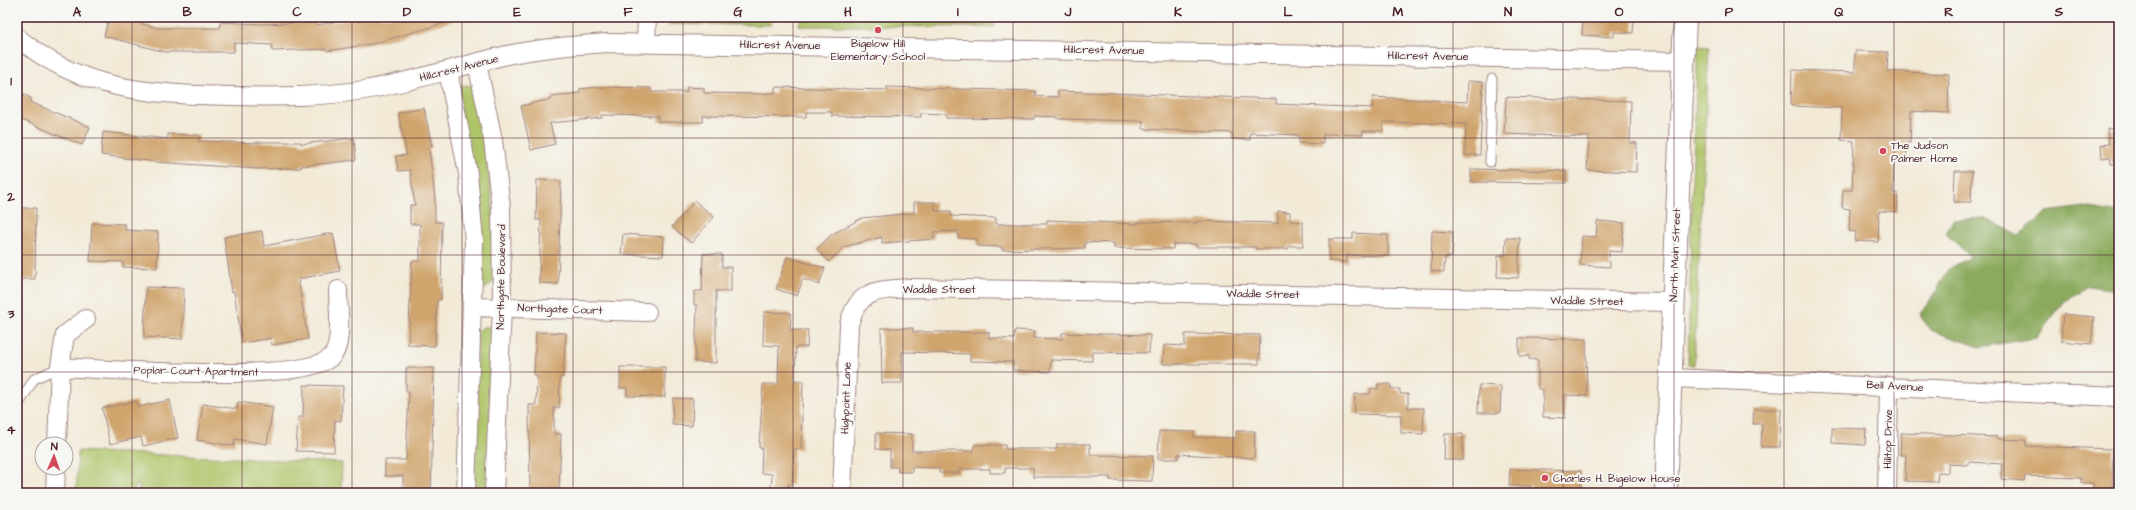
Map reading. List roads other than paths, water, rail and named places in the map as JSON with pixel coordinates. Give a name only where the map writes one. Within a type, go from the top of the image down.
[{"type":"main road","name":"North Main Street","points":[[1666,493],[1684,17]]},
{"type":"street","points":[[646,43],[647,17]]},
{"type":"street","name":"Hillcrest Avenue","points":[[17,37],[42,56],[82,77],[111,86],[148,92],[262,97],[330,94],[397,84],[520,53],[574,45],[646,43],[1682,61]]},
{"type":"street","name":"Northgate Boulevard","points":[[477,63],[493,140],[501,208],[502,308],[494,493]]},
{"type":"street","points":[[448,71],[463,139],[472,207],[474,241],[466,493]]},
{"type":"street","name":"Waddle Street","points":[[857,304],[865,296],[875,292],[909,288],[1673,302]]},
{"type":"street","name":"Poplar Court Apartment","points":[[60,367],[234,373],[311,366],[324,362],[333,356],[338,346],[338,290]]},
{"type":"street","name":"Highpoint Lane","points":[[842,493],[848,337],[852,314],[857,304]]},
{"type":"street","name":"Northgate Court","points":[[473,307],[647,312]]},
{"type":"street","points":[[57,436],[60,367],[65,335],[86,319]]},
{"type":"street","name":"Bell Avenue","points":[[1670,378],[1889,386],[2119,397]]},
{"type":"street","name":"Hilltop Drive","points":[[1887,493],[1889,386]]},
{"type":"street","points":[[55,493],[56,476]]},
{"type":"lane","points":[[1490,162],[1492,79]]},
{"type":"lane","points":[[17,407],[34,379],[60,367]]},
{"type":"place","name":"Bigelow Hill Elementary School","points":[[878,30]]},
{"type":"place","name":"The Judson Palmer Home","points":[[1883,151]]},
{"type":"place","name":"Charles H. Bigelow House","points":[[1545,478]]}]
